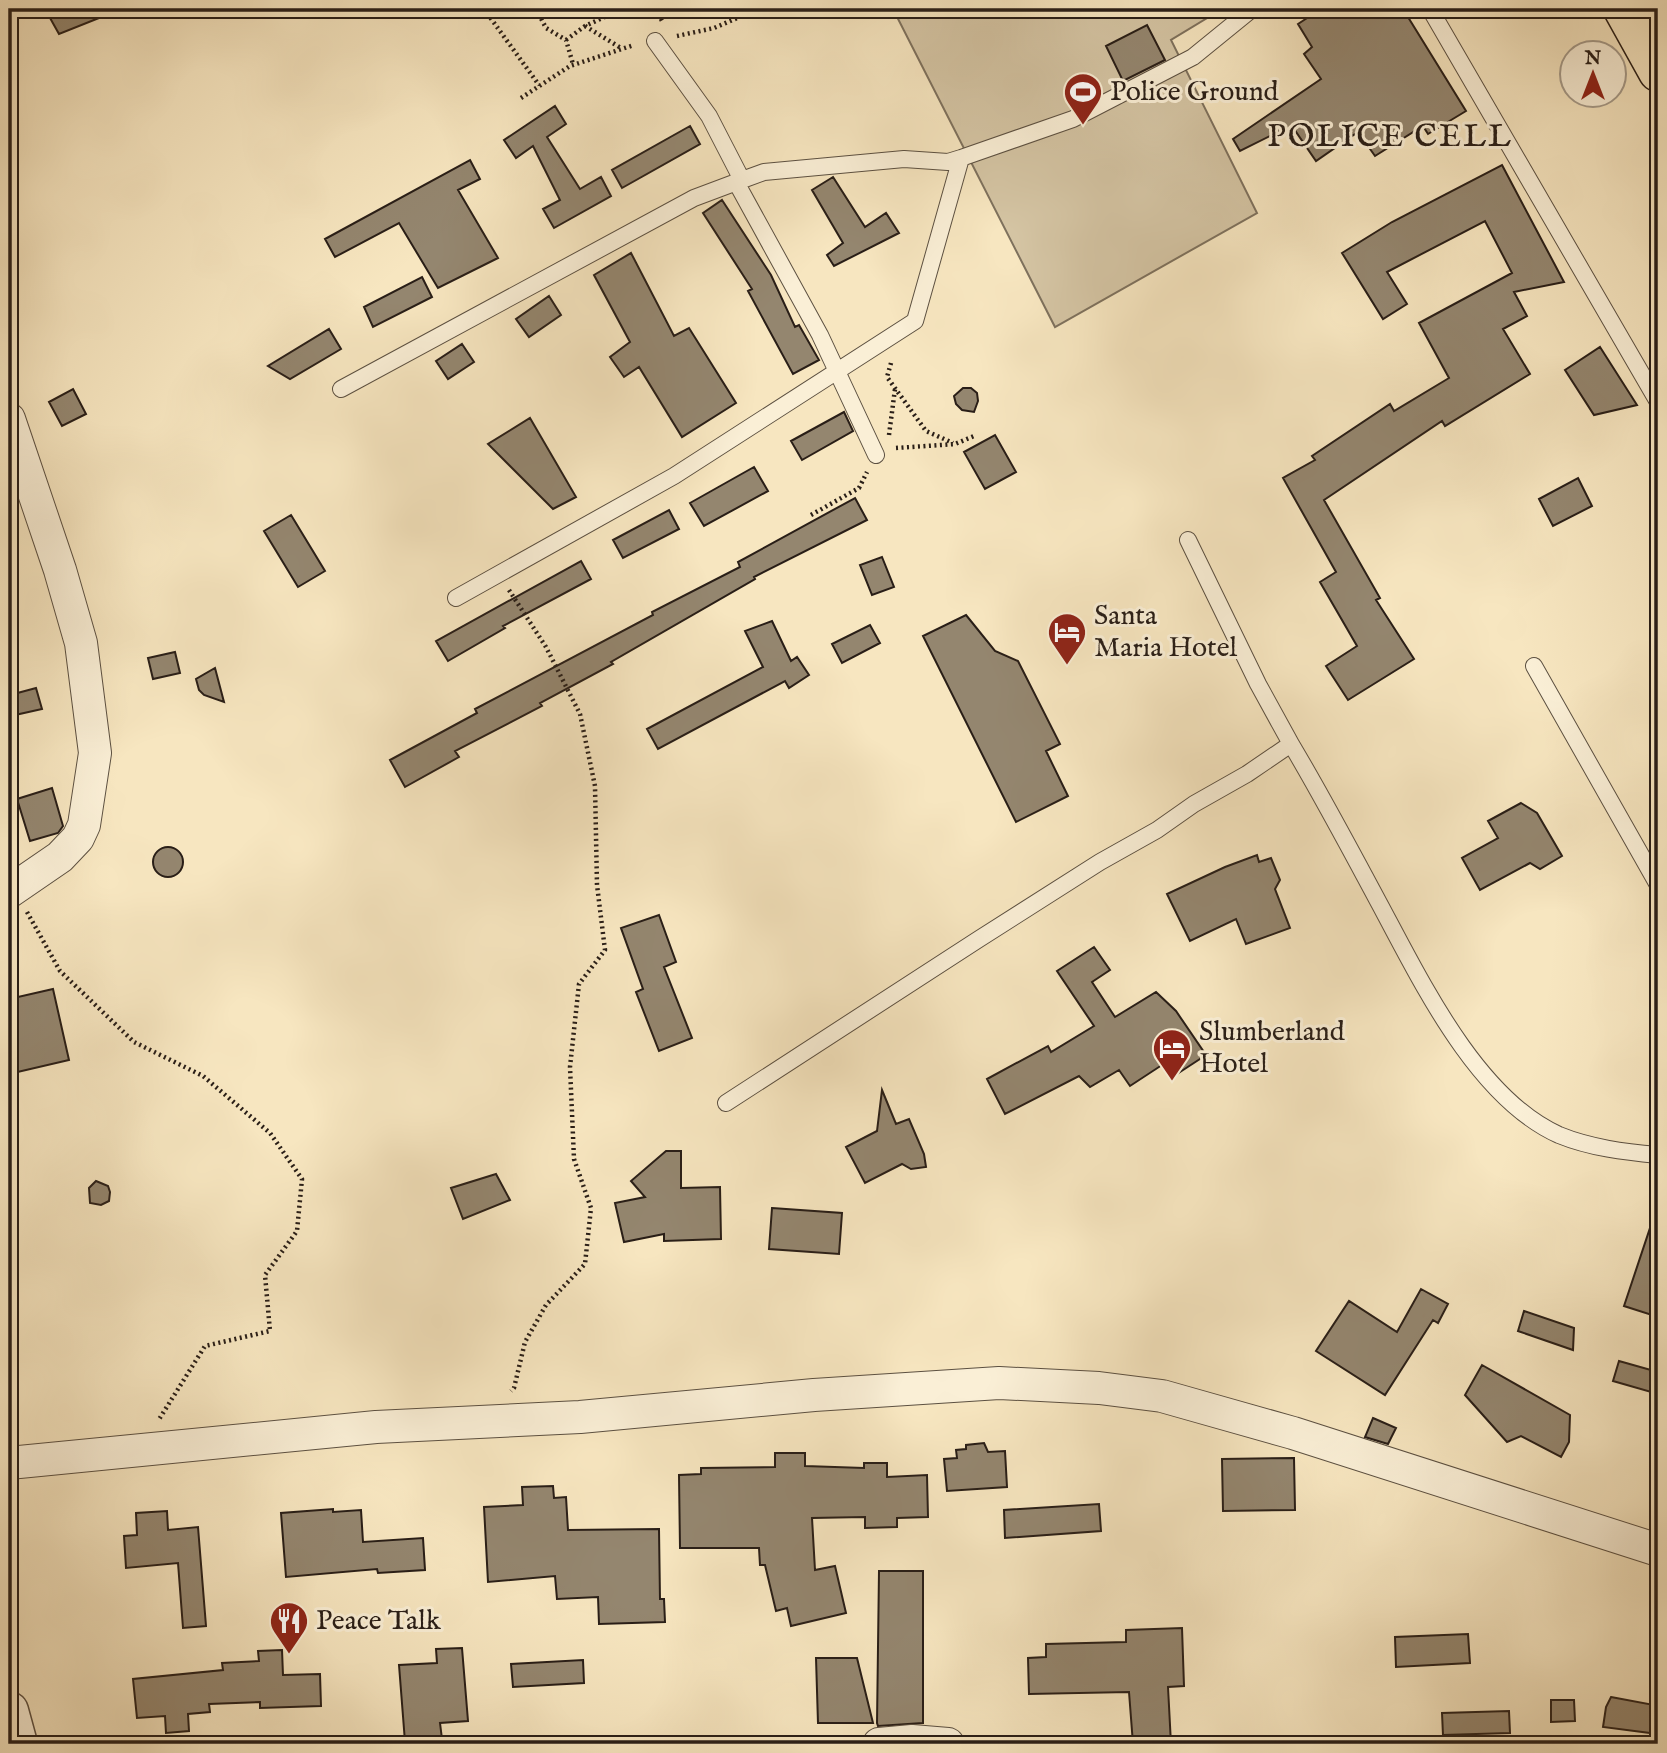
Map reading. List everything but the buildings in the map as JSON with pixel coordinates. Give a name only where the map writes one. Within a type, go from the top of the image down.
[{"type":"main road","points":[[1623,9],[1658,72]]},
{"type":"street","points":[[9,419],[60,570],[81,643],[95,753],[84,825],[78,838],[60,857],[11,891]]},
{"type":"street","points":[[9,1462],[376,1427],[580,1417],[814,1395],[999,1382],[1099,1388],[1162,1396],[1293,1433],[1658,1550]]},
{"type":"street","points":[[9,1711],[18,1744]]},
{"type":"street","points":[[879,1744],[912,1741],[948,1744]]},
{"type":"lane","points":[[341,389],[694,198],[764,172],[904,159],[948,162],[961,158],[1073,118],[1193,57],[1252,9]]},
{"type":"lane","points":[[1430,9],[1658,402]]},
{"type":"lane","points":[[655,41],[709,116],[739,181],[820,335],[876,455]]},
{"type":"lane","points":[[456,598],[674,476],[915,321],[961,158]]},
{"type":"lane","points":[[1188,540],[1258,684],[1427,992],[1462,1045],[1491,1082],[1519,1110],[1559,1135],[1610,1150],[1658,1155]]},
{"type":"lane","points":[[1534,666],[1658,885]]},
{"type":"lane","points":[[726,1103],[1100,862],[1157,830],[1291,744]]},
{"type":"path","points":[[484,9],[539,85]]},
{"type":"path","points":[[536,9],[546,28],[566,40],[573,64]]},
{"type":"path","points":[[566,40],[615,9]]},
{"type":"path","points":[[585,26],[622,48]]},
{"type":"path","points":[[898,331],[887,377],[926,431],[955,444]]},
{"type":"path","points":[[876,455],[891,433],[895,388]]},
{"type":"path","points":[[477,1423],[514,1388],[525,1342],[546,1305],[585,1264],[591,1209],[574,1159],[570,1067],[579,984],[605,950],[597,885],[595,786],[580,714],[546,647],[499,574]]},
{"type":"path","points":[[11,891],[60,971],[134,1042],[203,1076],[270,1133],[302,1179],[297,1231],[265,1275],[270,1331],[205,1346],[139,1450]]},
{"type":"shaded area","name":"Police Ground","points":[[893,9],[1222,9],[1171,40],[1257,213],[1055,327]]},
{"type":"place","name":"Police Ground","points":[[1083,126]]},
{"type":"place","name":"Santa Maria Hotel","points":[[1067,666]]},
{"type":"place","name":"Slumberland Hotel","points":[[1172,1082]]},
{"type":"place","name":"Peace Talk","points":[[289,1655]]},
{"type":"district","name":"POLICE CELL","points":[[1390,137]]}]
